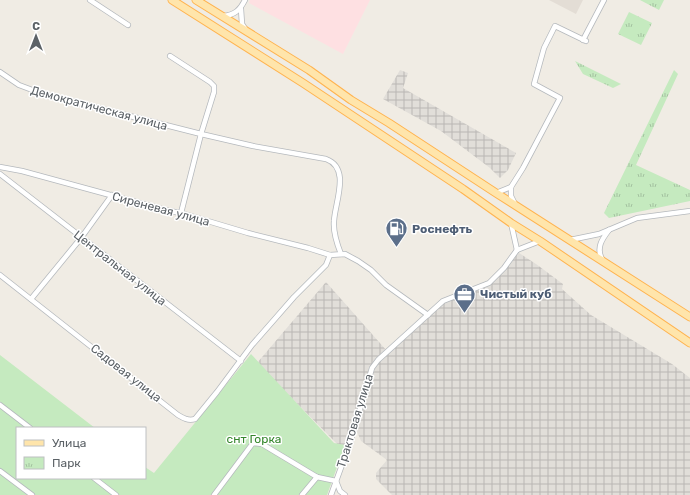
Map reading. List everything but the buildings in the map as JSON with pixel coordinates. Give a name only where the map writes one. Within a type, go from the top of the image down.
[{"type":"main road","points":[[172,0],[463,189],[690,343]]},
{"type":"main road","points":[[196,0],[309,70],[351,100],[689,317]]},
{"type":"street","points":[[90,0],[128,25]]},
{"type":"street","points":[[245,0],[241,9],[242,24],[247,31]]},
{"type":"street","points":[[496,193],[511,187],[523,168],[560,98],[534,84],[544,48],[555,26],[584,41],[604,0]]},
{"type":"street","points":[[221,16],[230,15],[241,9]]},
{"type":"street","points":[[170,56],[214,86],[214,92],[201,134],[181,212]]},
{"type":"street","name":"Демократическая улица","points":[[0,72],[14,83],[31,90],[201,134],[253,146],[326,159],[333,162],[338,169],[340,176],[334,220],[335,234],[341,254]]},
{"type":"street","name":"Сиреневая улица","points":[[0,168],[22,171],[169,211],[181,212],[248,233],[322,253],[330,255],[341,254]]},
{"type":"street","name":"Центральная улица","points":[[0,174],[241,361]]},
{"type":"street","points":[[511,187],[512,198],[516,206]]},
{"type":"street","points":[[31,299],[81,238],[112,195]]},
{"type":"street","points":[[569,240],[584,238],[637,218],[690,211]]},
{"type":"street","points":[[511,223],[517,250],[540,241]]},
{"type":"street","points":[[604,263],[600,255],[599,248],[602,240],[610,229]]},
{"type":"street","name":"Трактовая улица","points":[[331,495],[350,443],[372,368],[378,360],[443,301],[489,283],[504,268],[517,250]]},
{"type":"street","points":[[341,254],[348,255],[371,270],[386,285],[428,315]]},
{"type":"street","name":"Садовая улица","points":[[0,275],[178,415],[186,419],[195,418],[252,345],[326,265],[330,255]]},
{"type":"street","points":[[0,404],[29,427]]},
{"type":"street","points":[[214,495],[253,443],[262,444],[317,477],[336,481],[340,491],[345,495]]},
{"type":"street","points":[[0,472],[32,495]]},
{"type":"street","points":[[302,495],[317,477]]},
{"type":"street","points":[[95,479],[116,495]]},
{"type":"shaded area","points":[[250,0],[370,0],[343,54],[249,3]]},
{"type":"shaded area","points":[[549,0],[583,0],[576,14]]},
{"type":"shaded area","points":[[400,70],[408,73],[403,88],[516,153],[508,170],[500,178],[490,168],[441,131],[383,99]]},
{"type":"shaded area","points":[[516,251],[563,284],[562,289],[591,315],[672,364],[690,378],[690,495],[392,495],[376,479],[376,473],[387,460],[361,441],[355,427],[346,453],[257,363],[326,282],[387,351],[443,301],[489,283]]},
{"type":"green space","points":[[640,0],[664,0],[659,10]]},
{"type":"green space","points":[[629,12],[652,23],[641,45],[618,34]]},
{"type":"green space","points":[[575,61],[621,84],[613,88],[583,74]]},
{"type":"green space","points":[[674,70],[678,74],[636,165],[690,190],[690,201],[609,218],[604,213]]},
{"type":"green space","name":"снт Горка","points":[[251,354],[334,443],[345,445],[327,495],[0,495],[0,355],[94,427],[16,427],[16,479],[146,479],[146,468],[154,473]]},
{"type":"place","name":"Роснефть","points":[[396,248]]},
{"type":"place","name":"Чистый куб","points":[[464,314]]}]
